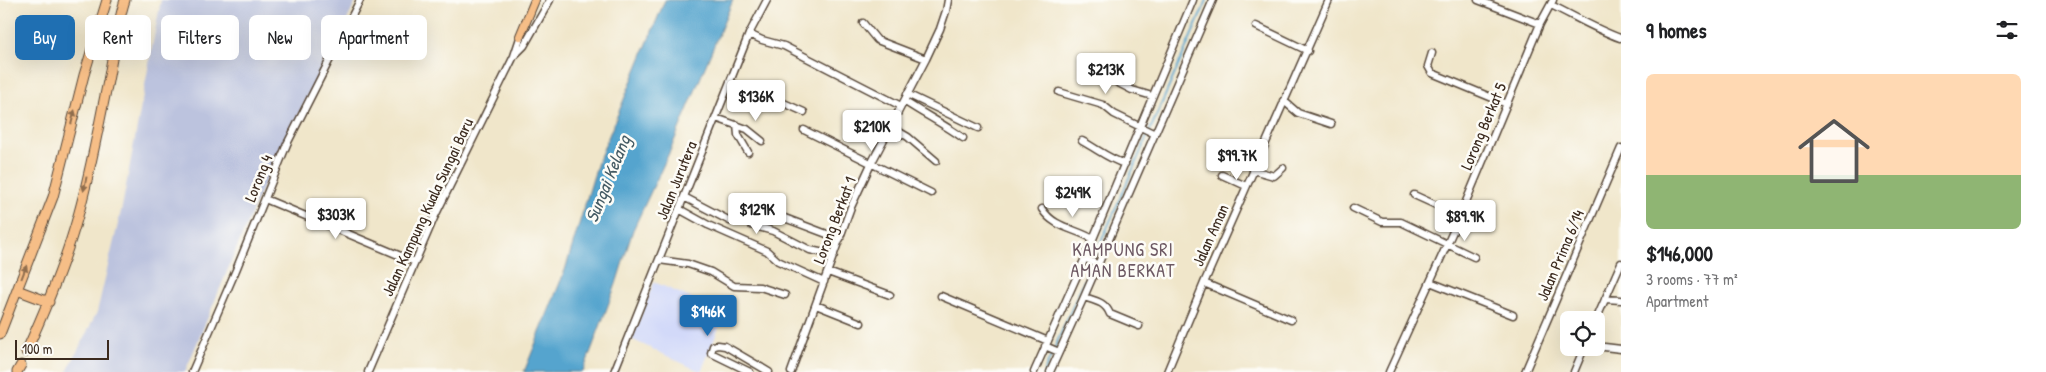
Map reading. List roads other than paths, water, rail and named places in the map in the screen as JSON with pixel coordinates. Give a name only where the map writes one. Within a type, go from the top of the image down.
[{"type":"highway","points":[[0,334],[53,197],[84,75],[106,0]]},
{"type":"highway","points":[[26,352],[49,302],[65,260],[78,216],[107,85],[117,27],[125,0]]},
{"type":"highway","points":[[17,290],[49,302]]},
{"type":"main road","points":[[520,36],[537,0]]},
{"type":"street","name":"Lorong 4","points":[[192,372],[266,199],[287,144],[360,0]]},
{"type":"street","name":"Jalan Kampung Kuala Sungai Baru","points":[[514,56],[524,46],[548,0]]},
{"type":"street","name":"Jalan Jurutera","points":[[614,372],[749,34],[768,0]]},
{"type":"street","name":"Lorong Berkat 1","points":[[791,372],[851,207],[871,164],[926,59],[940,29],[948,0]]},
{"type":"street","points":[[1034,372],[1085,258],[1124,164],[1142,127],[1152,96],[1193,0]]},
{"type":"street","points":[[1050,372],[1213,0]]},
{"type":"street","name":"Jalan Aman","points":[[1167,372],[1246,186],[1308,51],[1329,0]]},
{"type":"street","points":[[1478,0],[1540,24]]},
{"type":"street","points":[[1552,2],[1596,30],[1620,38]]},
{"type":"street","name":"Lorong Berkat 5","points":[[1389,372],[1460,216],[1540,24],[1552,2]]},
{"type":"street","points":[[863,24],[877,40],[926,59]]},
{"type":"street","points":[[1256,26],[1308,51]]},
{"type":"street","points":[[749,34],[784,46],[904,100],[978,128]]},
{"type":"street","name":"Jalan Kampung Kuala Sungai Baru","points":[[368,372],[438,211],[514,56],[520,36]]},
{"type":"street","points":[[1432,53],[1428,66],[1432,73],[1507,104]]},
{"type":"street","points":[[1091,69],[1132,90],[1152,96]]},
{"type":"street","points":[[730,83],[757,91],[804,112]]},
{"type":"street","points":[[1059,92],[1103,105],[1114,114],[1154,133]]},
{"type":"street","points":[[904,100],[919,112],[946,125],[963,138]]},
{"type":"street","points":[[1284,101],[1298,113],[1331,124]]},
{"type":"street","points":[[716,118],[751,131],[762,141]]},
{"type":"street","points":[[737,125],[738,135],[748,152]]},
{"type":"street","points":[[891,127],[908,137],[936,161]]},
{"type":"street","points":[[804,130],[930,193]]},
{"type":"street","points":[[1082,141],[1110,159],[1124,164]]},
{"type":"street","name":"Jalan Prima 6/14","points":[[1525,372],[1621,148]]},
{"type":"street","points":[[1253,170],[1274,176],[1283,168]]},
{"type":"street","points":[[1222,175],[1246,186]]},
{"type":"street","points":[[1414,195],[1460,216]]},
{"type":"street","points":[[684,197],[730,221]]},
{"type":"street","points":[[266,199],[415,262]]},
{"type":"street","points":[[745,202],[840,239]]},
{"type":"street","points":[[1353,208],[1382,222],[1401,222],[1474,257]]},
{"type":"street","points":[[679,209],[708,225],[767,251],[778,261],[824,282]]},
{"type":"street","points":[[1042,209],[1053,222],[1072,228],[1093,239]]},
{"type":"street","points":[[751,225],[773,231],[810,250],[834,255]]},
{"type":"street","points":[[1085,258],[1098,265]]},
{"type":"street","points":[[659,260],[688,264],[711,272],[734,286],[760,287],[785,295]]},
{"type":"street","points":[[1600,311],[1621,263]]},
{"type":"street","points":[[828,272],[890,295]]},
{"type":"street","points":[[1430,282],[1513,315]]},
{"type":"street","points":[[1204,283],[1291,320]]},
{"type":"street","points":[[942,296],[1046,343],[1059,352]]},
{"type":"street","points":[[1084,297],[1100,302],[1107,307],[1110,314],[1139,326]]},
{"type":"street","points":[[1605,299],[1621,300]]},
{"type":"street","points":[[816,305],[861,323]]},
{"type":"street","points":[[750,372],[711,353],[713,346],[725,346],[770,372]]},
{"type":"street","points":[[1605,347],[1621,349]]},
{"type":"street","points":[[1574,372],[1581,356]]},
{"type":"water","name":"Sungai Kelang","points":[[665,0],[733,0],[670,151],[633,230],[616,284],[583,372],[524,372],[565,270],[598,162]]},
{"type":"waterway","points":[[1044,372],[1207,0]]},
{"type":"district","name":"KAMPUNG SRI AMAN BERKAT","points":[[1123,260]]}]
